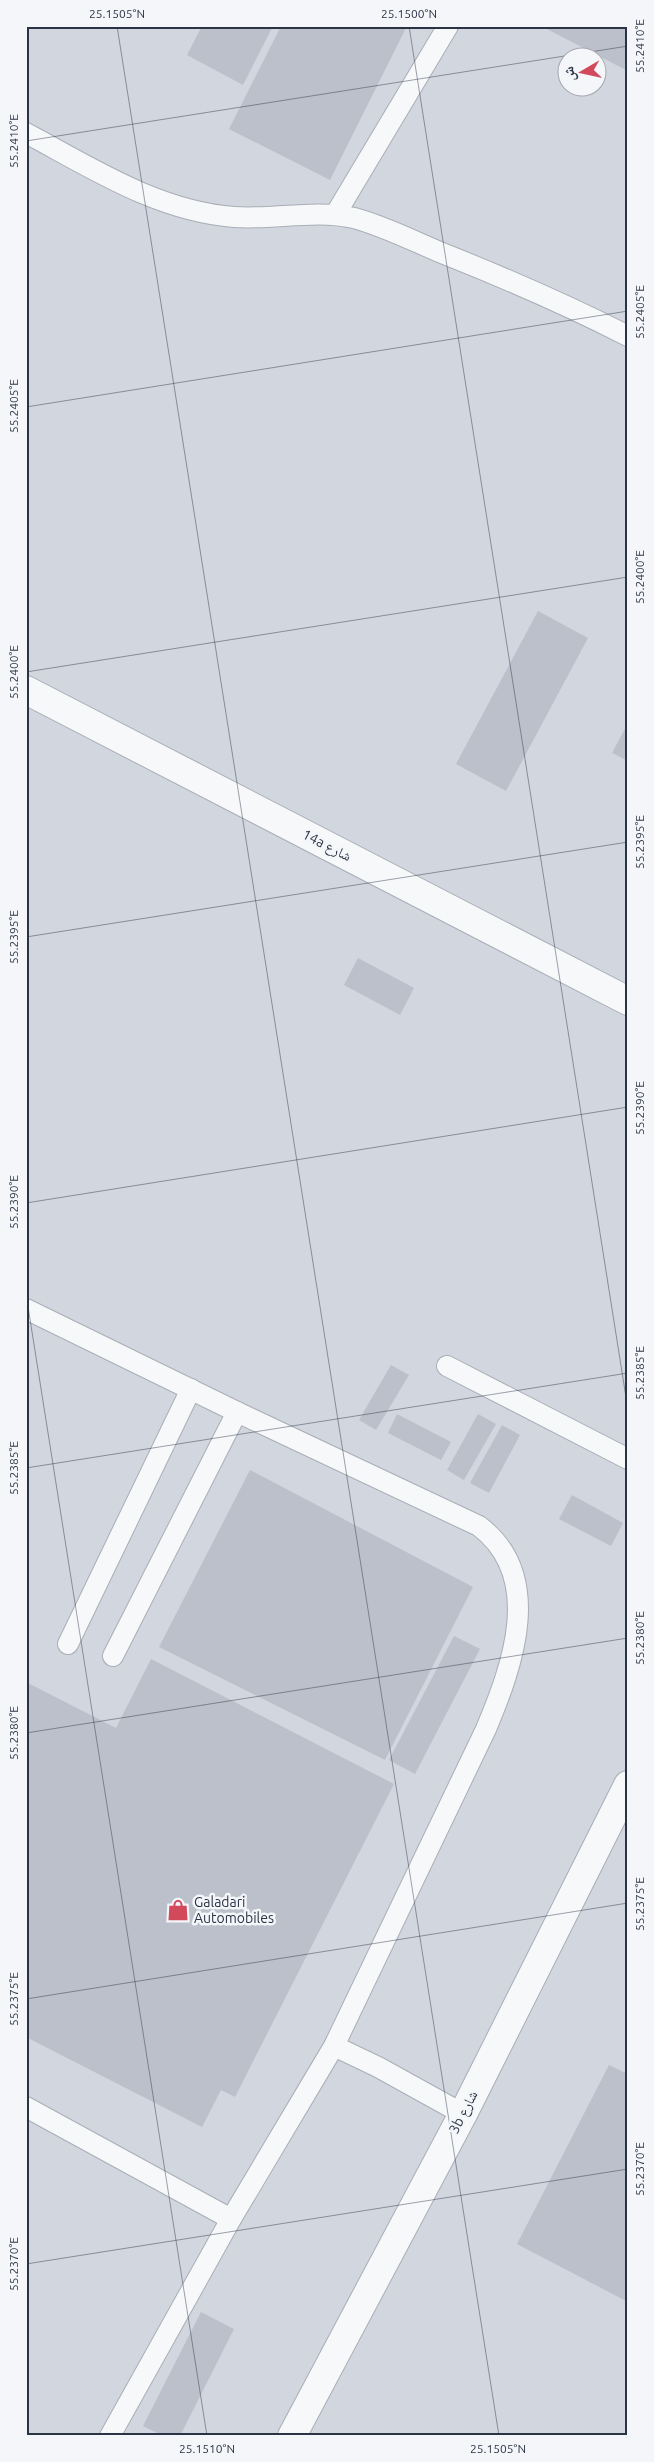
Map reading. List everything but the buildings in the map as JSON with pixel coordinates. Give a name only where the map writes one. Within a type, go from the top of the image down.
[{"type":"street","name":"14a شارع","points":[[26,690],[628,1001]]},
{"type":"street","name":"3b شارع","points":[[292,2436],[463,2114],[628,1785]]},
{"type":"lane","points":[[335,215],[448,26]]},
{"type":"lane","points":[[26,133],[132,189],[165,203],[199,212],[234,217],[269,218],[305,214],[335,215],[372,224],[518,284],[628,336]]},
{"type":"lane","points":[[26,1308],[191,1390],[479,1526],[493,1537],[505,1552],[513,1568],[517,1586],[518,1622],[502,1692],[334,2046],[231,2219],[110,2436]]},
{"type":"lane","points":[[447,1366],[628,1459]]},
{"type":"lane","points":[[68,1644],[191,1390]]},
{"type":"lane","points":[[113,1656],[237,1412]]},
{"type":"lane","points":[[334,2046],[378,2067],[463,2114]]},
{"type":"lane","points":[[26,2107],[231,2219]]},
{"type":"shaded area","points":[[26,26],[628,26],[628,2436],[26,2436]]},
{"type":"place","name":"Galadari Automobiles","points":[[178,1910]]}]
